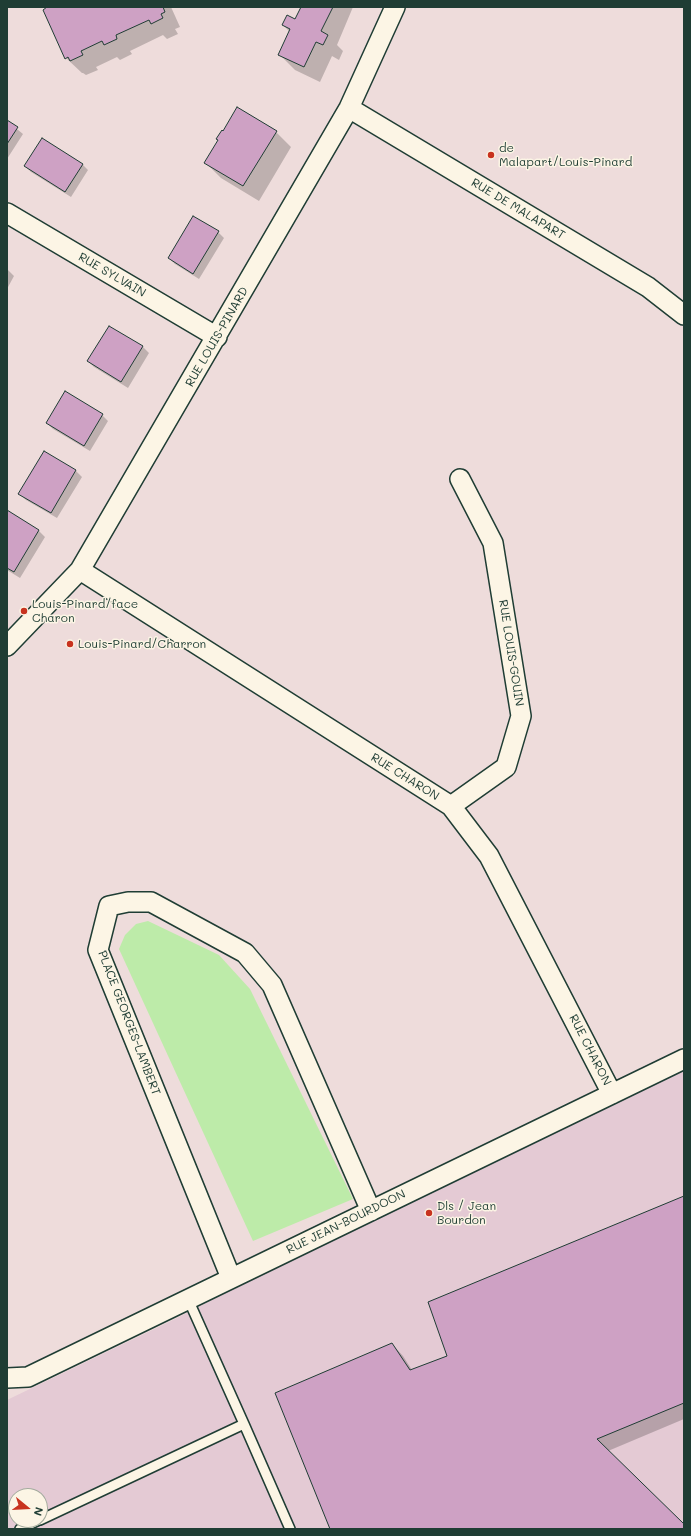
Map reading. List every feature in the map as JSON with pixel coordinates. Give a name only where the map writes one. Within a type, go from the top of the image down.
[{"type":"street","name":"RUE LOUIS-PINARD","points":[[7,646],[80,570],[349,108],[395,7]]},
{"type":"street","name":"RUE DE MALAPART","points":[[349,108],[648,288],[684,315]]},
{"type":"street","name":"RUE SYLVAIN","points":[[7,213],[217,337]]},
{"type":"street","name":"RUE LOUIS-GOUIN","points":[[451,806],[506,767],[521,716],[492,543],[460,479]]},
{"type":"street","name":"RUE CHARON","points":[[80,570],[451,806],[489,856],[612,1094]]},
{"type":"street","name":"PLACE GEORGES-LAMBERT","points":[[231,1278],[98,950],[109,906],[128,902],[151,902],[245,953],[272,985],[371,1210]]},
{"type":"street","name":"RUE JEAN-BOURDOON","points":[[7,1378],[28,1377],[684,1059]]},
{"type":"lane","points":[[188,1299],[290,1529]]},
{"type":"lane","points":[[48,1516],[244,1424]]},
{"type":"shaded area","points":[[684,1060],[684,1529],[7,1529],[7,1400],[171,1321]]},
{"type":"green space","points":[[148,921],[219,955],[250,989],[353,1199],[253,1241],[119,949],[125,935],[136,924]]},
{"type":"building","points":[[47,7],[163,7],[165,12],[161,14],[163,18],[151,24],[149,20],[116,35],[117,39],[104,45],[102,41],[81,51],[83,55],[70,61],[68,57],[65,59],[43,10]]},
{"type":"building","points":[[301,7],[333,7],[321,31],[328,35],[323,45],[316,42],[304,67],[278,55],[290,29],[282,25],[287,15],[295,19]]},
{"type":"building","points":[[237,107],[277,131],[243,186],[204,163],[218,140],[216,139],[222,130],[223,131]]},
{"type":"building","points":[[7,120],[18,127],[7,144]]},
{"type":"building","points":[[42,138],[83,164],[65,192],[24,166]]},
{"type":"building","points":[[193,216],[219,231],[193,274],[168,258]]},
{"type":"building","points":[[109,326],[143,346],[121,382],[87,361]]},
{"type":"building","points":[[65,391],[103,414],[84,446],[46,423]]},
{"type":"building","points":[[44,451],[76,470],[51,513],[18,494]]},
{"type":"building","points":[[7,510],[39,530],[14,572],[7,568]]},
{"type":"building","points":[[684,1196],[684,1403],[597,1439],[684,1524],[684,1529],[330,1529],[275,1393],[392,1343],[410,1370],[447,1356],[428,1302]]},
{"type":"place","name":"de Malapart/Louis-Pinard","points":[[491,155]]},
{"type":"place","name":"Louis-Pinard/face Charon","points":[[24,611]]},
{"type":"place","name":"Louis-Pinard/Charron","points":[[70,644]]},
{"type":"place","name":"Dls / Jean Bourdon","points":[[429,1213]]}]
